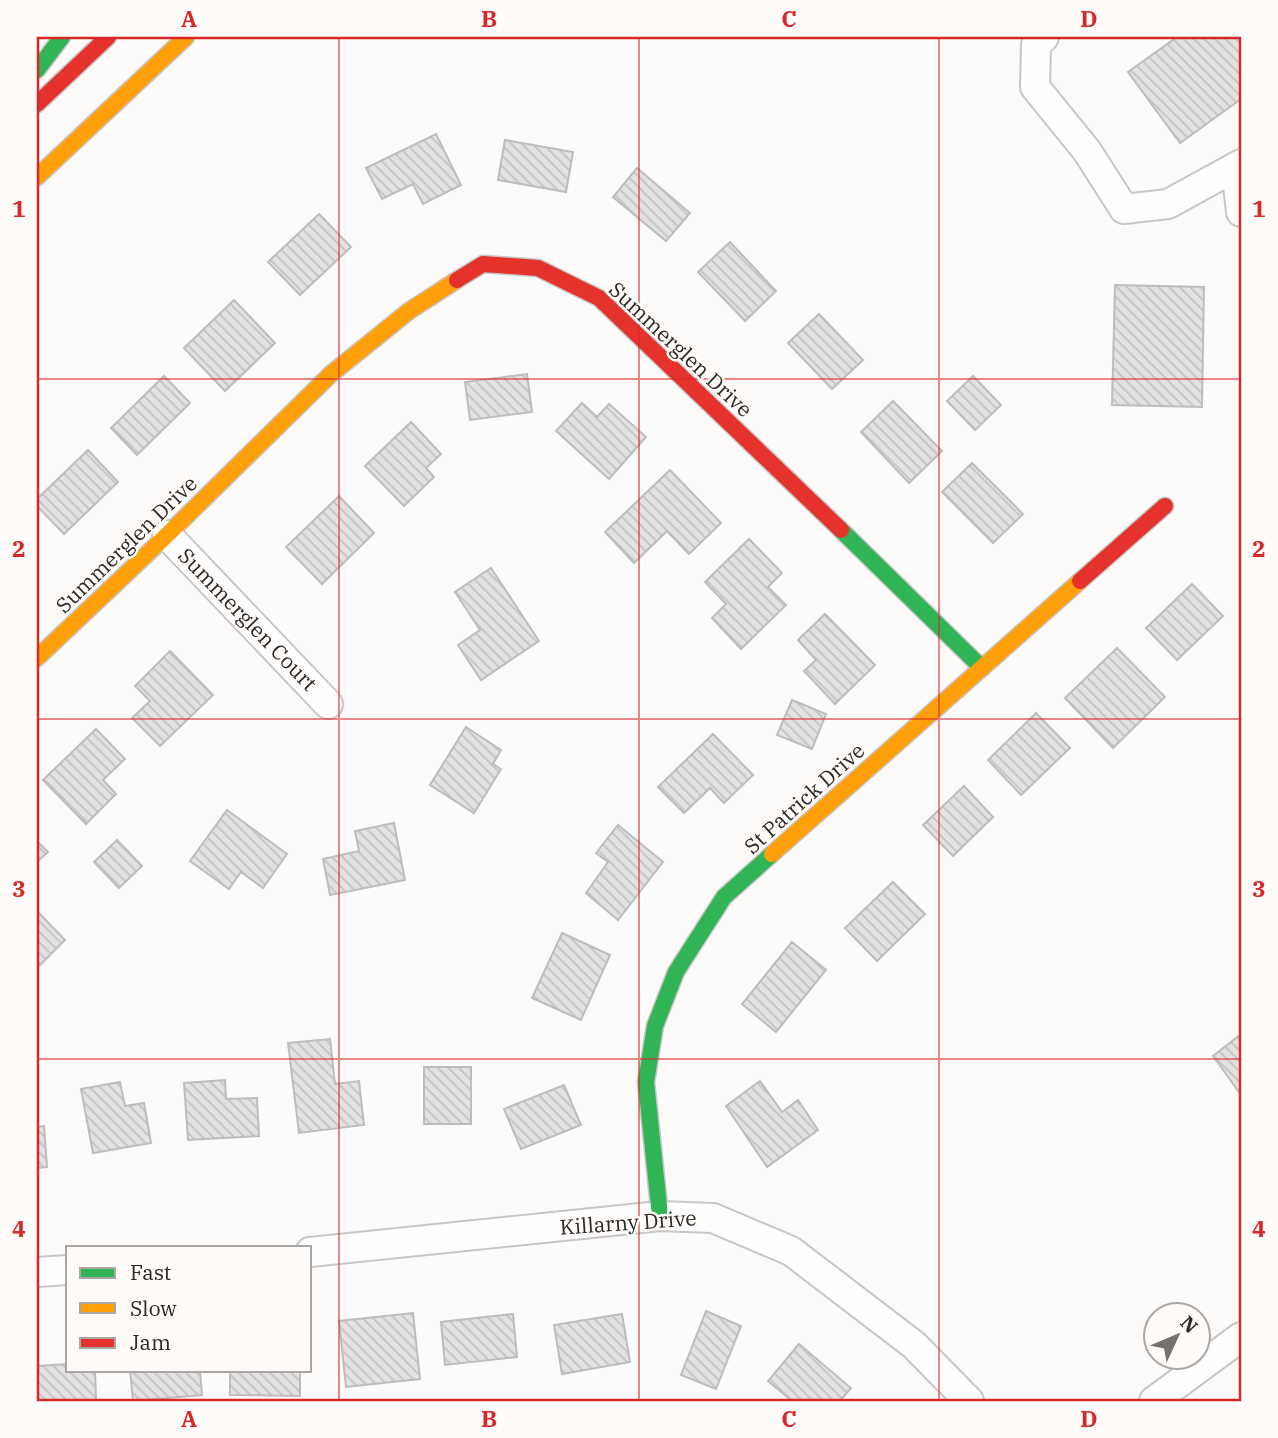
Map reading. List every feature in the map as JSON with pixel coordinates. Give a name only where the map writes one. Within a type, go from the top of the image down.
[{"type":"main road","points":[[37,70],[62,37]]},
{"type":"main road","points":[[37,104],[108,37]]},
{"type":"main road","points":[[37,177],[103,115],[192,41]]},
{"type":"main road","name":"Summerglen Drive","points":[[37,659],[331,374],[409,311],[483,264],[538,268],[598,298],[982,668]]},
{"type":"main road","name":"St Patrick Drive","points":[[660,1216],[646,1082],[655,1026],[676,972],[724,897],[1165,506]]},
{"type":"street","points":[[1044,37],[1036,45],[1035,87],[1087,151],[1124,209],[1168,204],[1239,166],[1241,212]]},
{"type":"street","name":"Summerglen Court","points":[[167,535],[328,704]]},
{"type":"street","name":"Killarny Drive","points":[[312,1252],[660,1216],[713,1218],[791,1251],[914,1345],[969,1401]]},
{"type":"street","points":[[37,1272],[66,1270]]},
{"type":"street","points":[[1154,1401],[1241,1337]]},
{"type":"building","points":[[1177,37],[1241,37],[1241,99],[1180,143],[1128,72]]},
{"type":"building","points":[[436,134],[461,185],[423,204],[413,184],[382,199],[366,168]]},
{"type":"building","points":[[505,140],[573,152],[566,192],[498,180]]},
{"type":"building","points":[[637,168],[690,213],[666,241],[613,197]]},
{"type":"building","points":[[319,214],[351,247],[300,295],[268,262]]},
{"type":"building","points":[[730,242],[776,291],[745,321],[698,272]]},
{"type":"building","points":[[1115,285],[1204,287],[1202,407],[1112,405]]},
{"type":"building","points":[[234,300],[275,343],[225,391],[184,348]]},
{"type":"building","points":[[819,314],[863,360],[832,389],[788,343]]},
{"type":"building","points":[[527,374],[532,412],[470,420],[465,382]]},
{"type":"building","points":[[164,376],[190,403],[137,455],[111,428]]},
{"type":"building","points":[[973,376],[1001,405],[975,430],[947,401]]},
{"type":"building","points":[[893,401],[942,451],[909,483],[861,432]]},
{"type":"building","points":[[582,403],[597,417],[609,404],[646,437],[609,479],[556,431]]},
{"type":"building","points":[[411,422],[441,454],[426,468],[434,477],[404,506],[365,466]]},
{"type":"building","points":[[88,450],[118,482],[64,534],[37,506],[37,499]]},
{"type":"building","points":[[972,463],[1023,514],[993,543],[942,492]]},
{"type":"building","points":[[670,470],[721,523],[689,554],[667,531],[634,563],[605,532]]},
{"type":"building","points":[[339,496],[374,533],[322,584],[286,547]]},
{"type":"building","points":[[749,539],[782,573],[768,587],[786,605],[741,649],[712,618],[726,604],[705,582]]},
{"type":"building","points":[[491,568],[539,641],[481,680],[458,645],[480,630],[455,592]]},
{"type":"building","points":[[1192,584],[1223,616],[1177,660],[1146,628]]},
{"type":"building","points":[[825,614],[875,665],[835,704],[804,671],[816,660],[798,640]]},
{"type":"building","points":[[1117,648],[1165,697],[1113,748],[1065,698]]},
{"type":"building","points":[[170,651],[213,695],[160,746],[132,718],[150,701],[135,686]]},
{"type":"building","points":[[792,700],[826,714],[812,749],[777,735]]},
{"type":"building","points":[[1036,713],[1070,748],[1021,795],[988,760]]},
{"type":"building","points":[[466,727],[501,750],[493,764],[501,769],[474,813],[430,785]]},
{"type":"building","points":[[96,729],[125,759],[103,780],[116,794],[86,824],[43,780]]},
{"type":"building","points":[[713,734],[753,775],[724,803],[710,788],[684,813],[658,787]]},
{"type":"building","points":[[964,786],[993,817],[953,856],[923,825]]},
{"type":"building","points":[[227,810],[287,854],[263,888],[241,872],[229,889],[190,861]]},
{"type":"building","points":[[394,823],[405,880],[330,895],[323,859],[359,851],[355,831]]},
{"type":"building","points":[[618,825],[663,862],[618,920],[586,893],[608,862],[596,853]]},
{"type":"building","points":[[117,840],[142,866],[119,888],[94,862]]},
{"type":"building","points":[[37,841],[48,852],[37,862]]},
{"type":"building","points":[[893,882],[925,914],[877,961],[845,928]]},
{"type":"building","points":[[37,911],[65,940],[39,966],[37,964]]},
{"type":"building","points":[[562,933],[610,955],[581,1020],[532,998]]},
{"type":"building","points":[[792,942],[826,970],[776,1032],[742,1004]]},
{"type":"building","points":[[1241,1034],[1241,1095],[1213,1056]]},
{"type":"building","points":[[330,1039],[335,1084],[359,1081],[364,1125],[299,1133],[288,1043]]},
{"type":"building","points":[[424,1067],[471,1067],[471,1124],[424,1124]]},
{"type":"building","points":[[225,1080],[226,1099],[257,1098],[259,1136],[188,1140],[184,1083]]},
{"type":"building","points":[[760,1081],[782,1112],[798,1100],[818,1130],[767,1167],[726,1106]]},
{"type":"building","points":[[120,1082],[125,1106],[144,1103],[151,1143],[93,1153],[81,1089]]},
{"type":"building","points":[[564,1085],[581,1125],[521,1149],[504,1109]]},
{"type":"building","points":[[44,1126],[47,1167],[37,1168],[37,1127]]},
{"type":"building","points":[[706,1311],[741,1326],[716,1389],[681,1375]]},
{"type":"building","points":[[413,1313],[420,1379],[346,1387],[339,1321]]},
{"type":"building","points":[[513,1314],[517,1357],[445,1365],[441,1322]]},
{"type":"building","points":[[622,1314],[630,1362],[562,1374],[554,1325]]},
{"type":"building","points":[[799,1344],[851,1388],[840,1401],[792,1401],[768,1381]]},
{"type":"building","points":[[66,1364],[66,1372],[95,1372],[96,1401],[37,1401],[37,1366]]},
{"type":"building","points":[[130,1372],[200,1372],[202,1395],[133,1401]]},
{"type":"building","points":[[230,1372],[300,1372],[300,1396],[230,1395]]},
{"type":"traffic: fast","points":[[37,70],[62,37]]},
{"type":"traffic: fast","points":[[841,530],[982,668]]},
{"type":"traffic: fast","points":[[660,1216],[646,1082],[655,1026],[676,972],[724,897],[772,854]]},
{"type":"traffic: slow","points":[[37,177],[186,37]]},
{"type":"traffic: slow","points":[[37,658],[331,374],[409,311],[457,280]]},
{"type":"traffic: slow","points":[[772,854],[1080,581]]},
{"type":"traffic: jam","points":[[37,104],[108,37]]},
{"type":"traffic: jam","points":[[457,280],[483,264],[538,268],[599,298],[841,530]]},
{"type":"traffic: jam","points":[[1080,581],[1165,506]]}]
